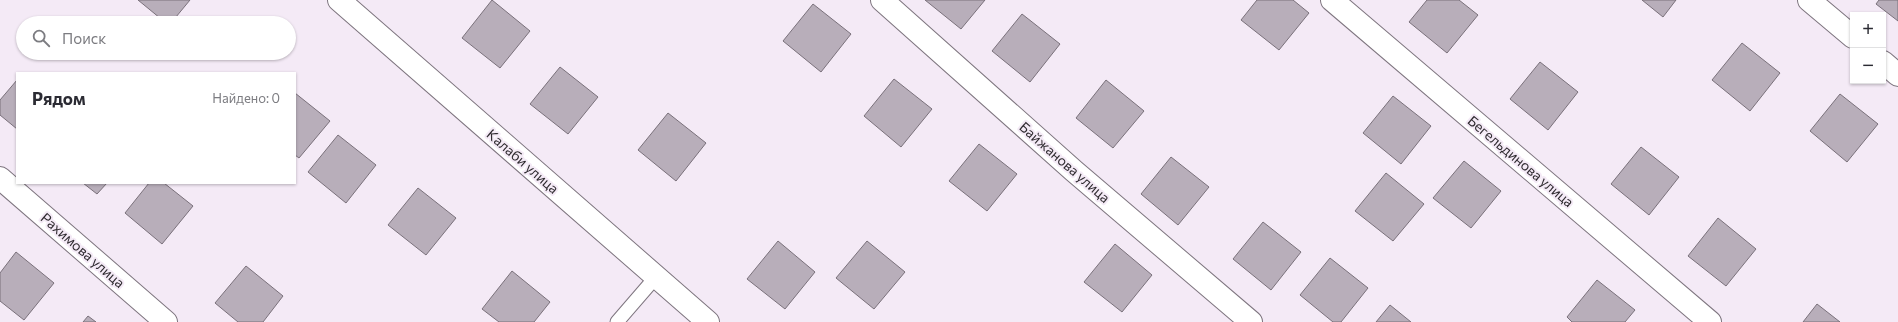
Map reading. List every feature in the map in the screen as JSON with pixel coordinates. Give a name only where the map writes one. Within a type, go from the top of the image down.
[{"type":"street","name":"Калаби улица","points":[[339,0],[708,322]]},
{"type":"street","name":"Байжанова улица","points":[[882,0],[1074,171],[1251,322]]},
{"type":"street","name":"Бегельдинова улица","points":[[1332,0],[1710,322]]},
{"type":"street","points":[[1808,0],[1850,35]]},
{"type":"street","points":[[1886,64],[1898,74]]},
{"type":"street","name":"Рахимова улица","points":[[0,178],[166,322]]},
{"type":"lane","points":[[617,322],[656,278]]},
{"type":"building","points":[[138,0],[190,0],[177,16],[157,16]]},
{"type":"building","points":[[492,0],[530,31],[500,68],[462,38]]},
{"type":"building","points":[[925,0],[985,0],[961,29]]},
{"type":"building","points":[[1257,0],[1293,0],[1309,13],[1279,50],[1241,20]]},
{"type":"building","points":[[1427,0],[1459,0],[1478,15],[1447,53],[1409,22]]},
{"type":"building","points":[[1642,0],[1676,0],[1663,17]]},
{"type":"building","points":[[1879,0],[1898,0],[1898,21],[1876,4]]},
{"type":"building","points":[[813,4],[851,34],[821,72],[783,41]]},
{"type":"building","points":[[1022,14],[1060,44],[1030,82],[992,51]]},
{"type":"building","points":[[1742,43],[1780,73],[1750,111],[1712,80]]},
{"type":"building","points":[[1540,62],[1578,92],[1548,130],[1510,99]]},
{"type":"building","points":[[560,67],[598,97],[568,134],[530,104]]},
{"type":"building","points":[[894,79],[932,109],[901,147],[864,116]]},
{"type":"building","points":[[1106,80],[1144,111],[1113,148],[1076,118]]},
{"type":"building","points":[[16,81],[16,128],[0,115],[0,100]]},
{"type":"building","points":[[296,94],[330,121],[299,158],[296,156]]},
{"type":"building","points":[[1840,94],[1878,124],[1847,162],[1810,131]]},
{"type":"building","points":[[1393,96],[1431,126],[1401,164],[1363,133]]},
{"type":"building","points":[[668,113],[706,143],[676,181],[638,150]]},
{"type":"building","points":[[338,135],[376,165],[346,203],[308,172]]},
{"type":"building","points":[[979,144],[1017,174],[987,211],[949,181]]},
{"type":"building","points":[[1641,147],[1679,177],[1649,215],[1611,184]]},
{"type":"building","points":[[1171,157],[1209,187],[1178,225],[1141,194]]},
{"type":"building","points":[[1464,161],[1501,191],[1471,228],[1433,198]]},
{"type":"building","points":[[1386,173],[1424,204],[1393,241],[1355,211]]},
{"type":"building","points":[[84,184],[106,184],[97,194]]},
{"type":"building","points":[[148,184],[165,184],[193,206],[162,244],[125,213]]},
{"type":"building","points":[[418,188],[456,218],[426,255],[388,225]]},
{"type":"building","points":[[1718,218],[1756,249],[1726,286],[1688,256]]},
{"type":"building","points":[[1263,222],[1301,252],[1271,290],[1233,259]]},
{"type":"building","points":[[778,241],[815,272],[785,309],[747,279]]},
{"type":"building","points":[[867,241],[905,272],[874,309],[836,278]]},
{"type":"building","points":[[1115,244],[1152,275],[1122,312],[1084,282]]},
{"type":"building","points":[[16,252],[54,283],[24,320],[0,301],[0,273]]},
{"type":"building","points":[[1330,258],[1368,288],[1341,322],[1333,322],[1300,295]]},
{"type":"building","points":[[246,266],[283,296],[263,322],[238,322],[215,303]]},
{"type":"building","points":[[512,271],[550,302],[534,322],[499,322],[482,309]]},
{"type":"building","points":[[1597,280],[1635,310],[1625,322],[1572,322],[1567,317]]},
{"type":"building","points":[[1817,304],[1840,322],[1803,322]]},
{"type":"building","points":[[1390,305],[1411,322],[1376,322]]},
{"type":"building","points":[[88,316],[96,322],[83,322]]}]
